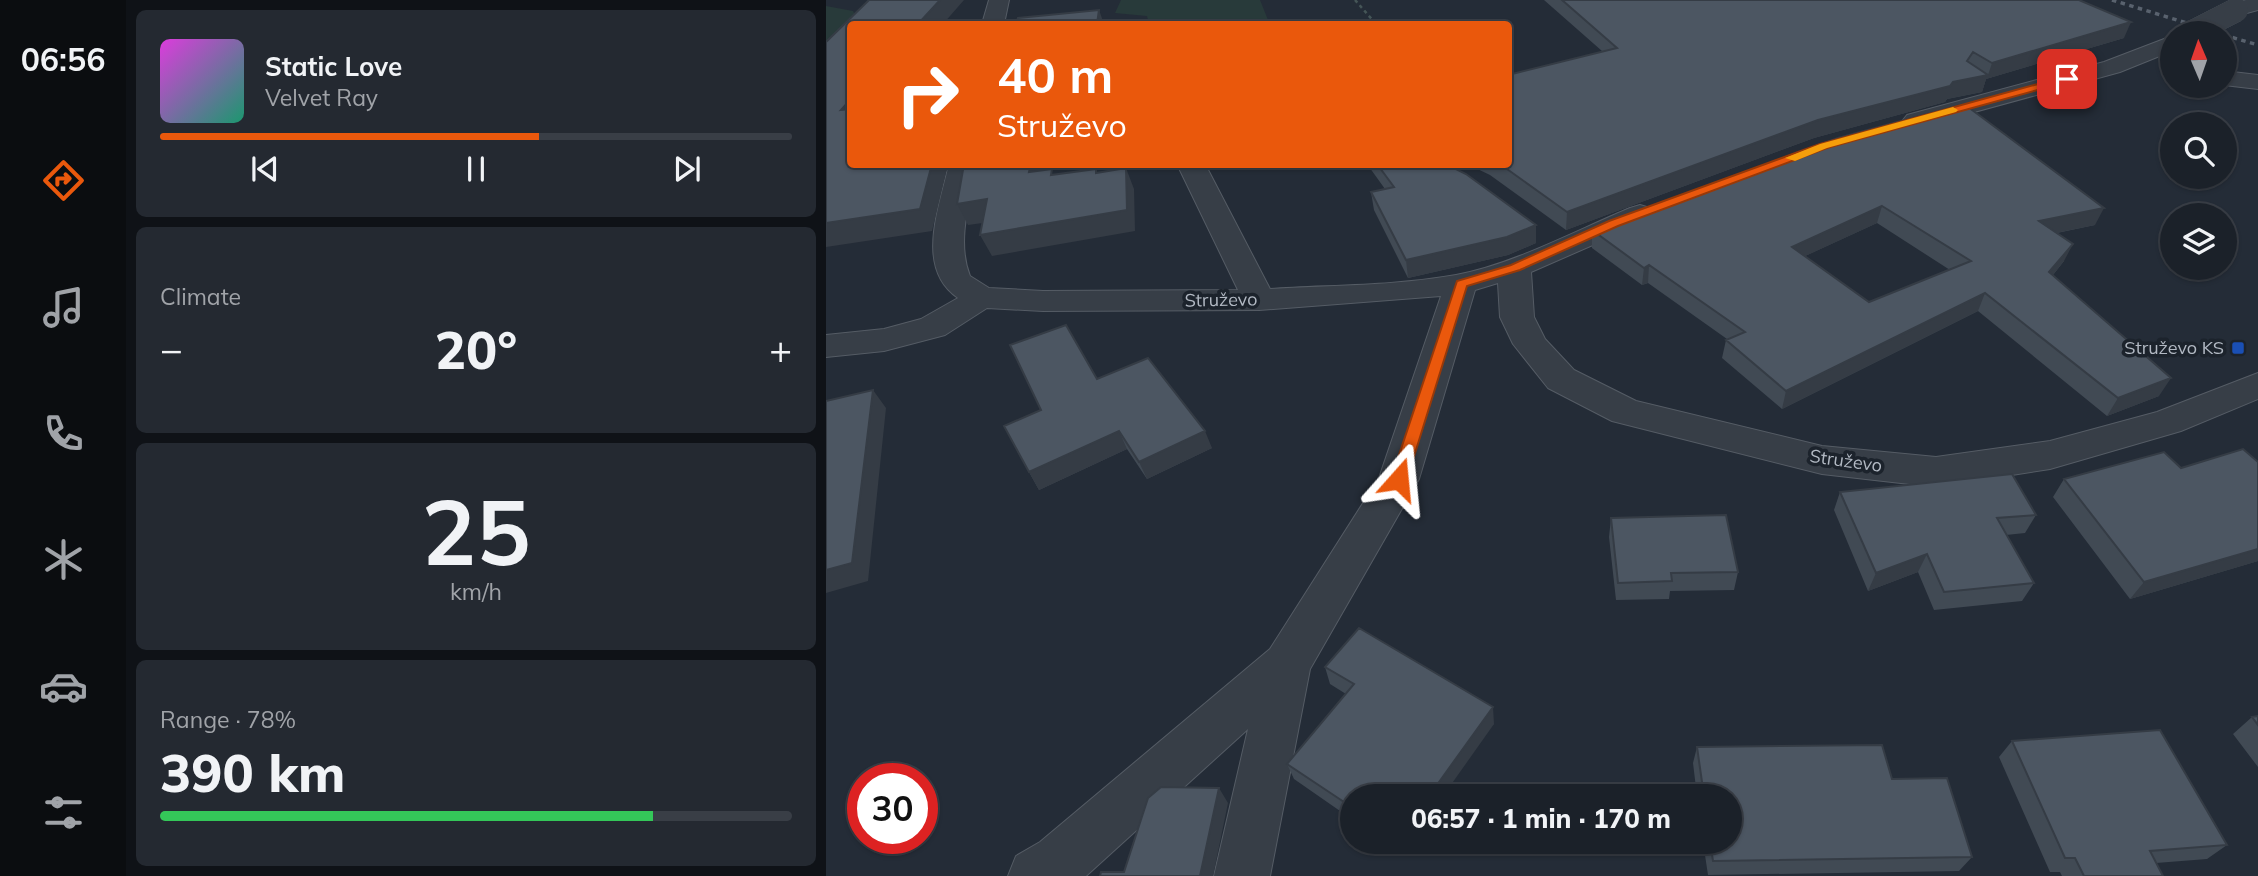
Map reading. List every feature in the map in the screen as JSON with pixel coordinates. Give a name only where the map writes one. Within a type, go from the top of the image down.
[{"type":"street","points":[[994,21],[999,0]]},
{"type":"street","points":[[2214,21],[2243,5]]},
{"type":"street","points":[[1886,129],[2112,67],[2160,48]]},
{"type":"street","points":[[2112,67],[2160,72]]},
{"type":"street","points":[[2237,80],[2258,82]]},
{"type":"street","points":[[826,346],[884,340],[933,327],[981,298],[956,280],[949,261],[950,237],[962,168]]},
{"type":"street","points":[[1193,168],[1259,300]]},
{"type":"street","name":"Struževo","points":[[981,298],[1042,301],[1259,300],[1405,291],[1461,284],[1515,267],[1552,237],[1663,205]]},
{"type":"street","name":"Struževo","points":[[1515,267],[1517,317],[1530,344],[1561,379],[1625,412],[1822,460],[1936,472],[2050,455],[2168,422],[2258,385]]},
{"type":"street","points":[[1036,876],[1060,862],[1287,664],[1399,479],[1461,284]]},
{"type":"street","points":[[1242,876],[1287,664]]},
{"type":"path","points":[[1355,0],[1373,21]]},
{"type":"shaded area","points":[[1121,0],[1260,0],[1268,20],[1148,21],[1147,16],[1115,13]]},
{"type":"shaded area","points":[[826,6],[853,11],[855,15],[851,21],[847,21],[847,27],[826,59]]},
{"type":"building","points":[[869,0],[940,0],[921,21],[848,21]]},
{"type":"building","points":[[1562,0],[2079,0],[2131,22],[1992,63],[1973,52],[1967,61],[1988,75],[1953,82],[1950,86],[1818,120],[1567,212],[1506,168],[1512,168],[1512,74],[1617,48]]},
{"type":"building","points":[[1099,10],[1097,21],[1017,21],[1018,18]]},
{"type":"building","points":[[847,21],[847,103],[841,110],[847,109],[847,168],[931,168],[920,209],[826,223],[826,42]]},
{"type":"building","points":[[1964,104],[2104,208],[2039,221],[2073,244],[2049,272],[2171,378],[2118,398],[1985,293],[1786,391],[1726,340],[1745,332],[1649,265],[1644,268],[1592,230],[1838,138]],"holes":[[[1882,206],[1971,261],[1869,302],[1792,247]]]},
{"type":"building","points":[[963,168],[1030,168],[1029,172],[1052,169],[1051,175],[1096,169],[1096,173],[1126,168],[1127,210],[980,235],[987,199],[957,204]]},
{"type":"building","points":[[1380,168],[1454,168],[1536,225],[1507,237],[1406,260],[1371,192],[1394,187]]},
{"type":"building","points":[[1066,325],[1097,379],[1148,358],[1205,431],[1139,462],[1119,431],[1029,472],[1004,426],[1041,410],[1010,345]]},
{"type":"building","points":[[873,390],[852,563],[826,570],[826,401]]},
{"type":"building","points":[[2243,449],[2258,462],[2258,549],[2144,582],[2064,479],[2164,452],[2181,468]]},
{"type":"building","points":[[2012,474],[2036,515],[1997,518],[2034,583],[1944,592],[1927,554],[1876,573],[1840,492]]},
{"type":"building","points":[[1726,515],[1738,572],[1671,573],[1672,581],[1618,583],[1611,518]]},
{"type":"building","points":[[1359,628],[1493,707],[1438,784],[1340,784],[1340,799],[1287,764],[1354,684],[1325,667]]},
{"type":"building","points":[[2160,730],[2227,845],[2150,851],[2163,876],[2084,876],[2075,858],[2065,858],[2012,741]]},
{"type":"building","points":[[1882,745],[1892,779],[1947,778],[1972,857],[1713,861],[1712,854],[1742,854],[1742,784],[1702,784],[1697,747]]},
{"type":"building","points":[[1161,787],[1219,788],[1200,876],[1100,876],[1101,872],[1124,872],[1148,798]]},
{"type":"railway","points":[[2112,0],[2180,21]]},
{"type":"railway","points":[[2237,39],[2258,45]]},
{"type":"slow traffic","points":[[1791,158],[1824,146],[1953,110]]},
{"type":"place","name":"Struževo KS","points":[[2238,348]]},
{"type":"route","points":[[1399,479],[1461,284],[1515,267],[1613,224],[1824,146],[2067,79]]}]
